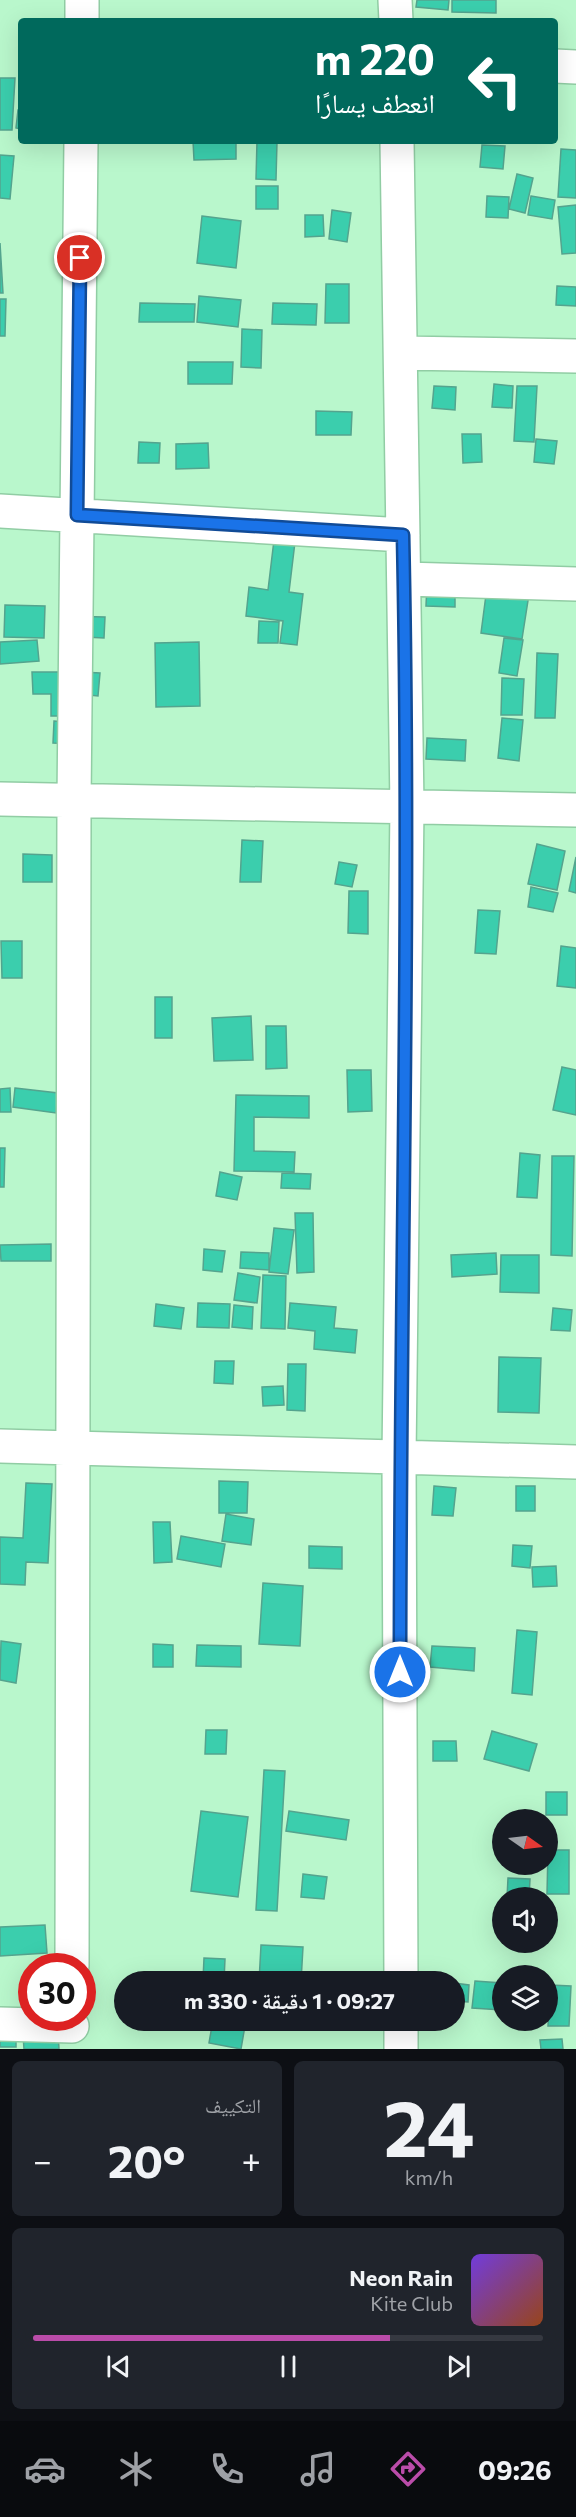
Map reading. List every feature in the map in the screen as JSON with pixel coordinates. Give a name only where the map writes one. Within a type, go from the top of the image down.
[{"type":"street","points":[[82,0],[82,18]]},
{"type":"street","points":[[395,0],[396,18]]},
{"type":"street","points":[[558,66],[576,67]]},
{"type":"street","points":[[72,1953],[74,800],[81,144]]},
{"type":"street","points":[[397,144],[407,807],[399,1457],[401,1971]]},
{"type":"street","points":[[400,353],[576,356]]},
{"type":"street","points":[[0,511],[403,535]]},
{"type":"street","points":[[404,579],[576,584]]},
{"type":"street","points":[[0,799],[576,810]]},
{"type":"street","points":[[0,1446],[576,1462]]},
{"type":"street","points":[[0,2024],[18,2026]]},
{"type":"street","points":[[401,2031],[401,2049]]},
{"type":"building","points":[[417,0],[449,0],[448,10],[416,7]]},
{"type":"building","points":[[452,0],[496,0],[496,13],[452,12]]},
{"type":"building","points":[[0,78],[15,78],[12,130],[0,130]]},
{"type":"building","points":[[193,144],[236,144],[236,159],[194,160]]},
{"type":"building","points":[[257,144],[277,144],[276,180],[256,179]]},
{"type":"building","points":[[482,145],[505,146],[503,169],[480,167]]},
{"type":"building","points":[[561,149],[576,150],[576,198],[558,197]]},
{"type":"building","points":[[0,155],[14,156],[10,199],[0,198]]},
{"type":"building","points":[[517,174],[533,178],[525,213],[509,209]]},
{"type":"building","points":[[256,186],[278,186],[278,209],[256,209]]},
{"type":"building","points":[[487,196],[509,197],[508,218],[486,217]]},
{"type":"building","points":[[531,196],[555,200],[552,219],[528,215]]},
{"type":"building","points":[[576,205],[576,253],[562,254],[558,207]]},
{"type":"building","points":[[332,210],[351,213],[347,242],[329,239]]},
{"type":"building","points":[[305,215],[323,215],[324,236],[305,237]]},
{"type":"building","points":[[202,216],[241,221],[236,268],[197,263]]},
{"type":"building","points":[[0,243],[3,293],[0,293]]},
{"type":"building","points":[[326,284],[349,284],[349,323],[325,323]]},
{"type":"building","points":[[557,286],[576,287],[576,306],[556,305]]},
{"type":"building","points":[[199,296],[241,300],[238,327],[197,322]]},
{"type":"building","points":[[0,299],[6,299],[5,336],[0,336]]},
{"type":"building","points":[[140,303],[195,304],[194,322],[139,322]]},
{"type":"building","points":[[273,303],[317,304],[316,325],[272,324]]},
{"type":"building","points":[[242,329],[262,330],[261,368],[241,367]]},
{"type":"building","points":[[188,362],[233,362],[232,384],[188,384]]},
{"type":"building","points":[[494,384],[513,386],[512,408],[492,407]]},
{"type":"building","points":[[434,386],[456,387],[455,410],[432,408]]},
{"type":"building","points":[[517,386],[537,386],[534,442],[514,441]]},
{"type":"building","points":[[316,411],[352,412],[351,435],[316,435]]},
{"type":"building","points":[[462,434],[481,434],[482,462],[463,463]]},
{"type":"building","points":[[536,439],[557,441],[554,464],[534,462]]},
{"type":"building","points":[[139,442],[160,443],[159,463],[138,463]]},
{"type":"building","points":[[208,443],[209,468],[176,469],[176,444]]},
{"type":"building","points":[[274,540],[295,542],[289,592],[303,594],[297,645],[280,643],[283,621],[246,616],[249,587],[268,590]]},
{"type":"building","points":[[427,584],[455,584],[455,607],[426,606]]},
{"type":"building","points":[[487,587],[529,594],[522,639],[481,633]]},
{"type":"building","points":[[5,605],[45,606],[44,638],[4,637]]},
{"type":"building","points":[[64,616],[105,617],[104,638],[84,637]]},
{"type":"building","points":[[259,621],[279,622],[278,643],[258,643]]},
{"type":"building","points":[[504,638],[523,640],[517,676],[499,673]]},
{"type":"building","points":[[37,640],[39,661],[0,664],[0,642]]},
{"type":"building","points":[[199,642],[200,706],[156,707],[155,643]]},
{"type":"building","points":[[537,653],[558,654],[555,718],[535,718]]},
{"type":"building","points":[[32,672],[77,672],[77,716],[51,716],[51,694],[33,694]]},
{"type":"building","points":[[81,672],[100,673],[98,696],[79,694]]},
{"type":"building","points":[[502,678],[524,679],[522,715],[501,715]]},
{"type":"building","points":[[502,718],[523,720],[519,761],[498,758]]},
{"type":"building","points":[[54,721],[76,723],[75,744],[53,743]]},
{"type":"building","points":[[427,738],[466,740],[465,761],[426,759]]},
{"type":"building","points":[[242,840],[263,841],[261,882],[240,882]]},
{"type":"building","points":[[537,844],[565,851],[557,890],[528,884]]},
{"type":"building","points":[[23,854],[52,855],[52,882],[23,882]]},
{"type":"building","points":[[576,857],[576,893],[569,891]]},
{"type":"building","points":[[339,862],[357,865],[352,887],[335,884]]},
{"type":"building","points":[[531,887],[558,893],[553,912],[528,907]]},
{"type":"building","points":[[349,891],[368,891],[368,934],[348,933]]},
{"type":"building","points":[[478,910],[500,911],[496,954],[475,953]]},
{"type":"building","points":[[1,941],[22,941],[22,978],[2,978]]},
{"type":"building","points":[[561,946],[576,948],[576,988],[557,986]]},
{"type":"building","points":[[155,997],[172,997],[172,1038],[155,1038]]},
{"type":"building","points":[[251,1016],[253,1060],[214,1061],[212,1018]]},
{"type":"building","points":[[266,1026],[286,1026],[287,1068],[266,1069]]},
{"type":"building","points":[[562,1067],[576,1070],[576,1115],[553,1110]]},
{"type":"building","points":[[347,1070],[371,1070],[372,1111],[348,1112]]},
{"type":"building","points":[[10,1088],[11,1112],[0,1112],[0,1089]]},
{"type":"building","points":[[15,1088],[58,1093],[56,1113],[13,1107]]},
{"type":"building","points":[[236,1095],[309,1096],[309,1118],[254,1117],[254,1151],[295,1152],[294,1172],[234,1171]]},
{"type":"building","points":[[0,1148],[5,1148],[4,1187],[0,1187]]},
{"type":"building","points":[[520,1153],[540,1155],[537,1198],[517,1197]]},
{"type":"building","points":[[552,1156],[574,1156],[572,1256],[551,1255]]},
{"type":"building","points":[[220,1172],[242,1177],[237,1200],[216,1196]]},
{"type":"building","points":[[282,1173],[311,1174],[310,1189],[281,1188]]},
{"type":"building","points":[[295,1213],[313,1213],[314,1272],[297,1273]]},
{"type":"building","points":[[274,1228],[294,1230],[288,1274],[269,1272]]},
{"type":"building","points":[[51,1244],[51,1261],[1,1261],[0,1245]]},
{"type":"building","points":[[204,1249],[225,1251],[222,1272],[203,1270]]},
{"type":"building","points":[[241,1252],[269,1253],[269,1270],[240,1268]]},
{"type":"building","points":[[496,1253],[497,1274],[452,1277],[451,1255]]},
{"type":"building","points":[[501,1255],[539,1255],[539,1293],[500,1292]]},
{"type":"building","points":[[238,1273],[260,1277],[257,1303],[234,1300]]},
{"type":"building","points":[[263,1275],[286,1276],[285,1329],[261,1328]]},
{"type":"building","points":[[198,1303],[230,1304],[229,1328],[197,1327]]},
{"type":"building","points":[[290,1303],[336,1307],[334,1328],[357,1330],[355,1353],[314,1349],[315,1331],[288,1328]]},
{"type":"building","points":[[156,1304],[184,1308],[181,1329],[154,1326]]},
{"type":"building","points":[[234,1305],[253,1307],[252,1329],[232,1327]]},
{"type":"building","points":[[553,1308],[572,1310],[570,1331],[551,1330]]},
{"type":"building","points":[[499,1357],[541,1358],[539,1413],[498,1412]]},
{"type":"building","points":[[215,1361],[234,1361],[233,1384],[214,1383]]},
{"type":"building","points":[[288,1364],[306,1364],[305,1411],[287,1410]]},
{"type":"building","points":[[283,1386],[284,1405],[263,1406],[262,1387]]},
{"type":"building","points":[[219,1481],[248,1482],[247,1513],[219,1513]]},
{"type":"building","points":[[26,1483],[52,1484],[48,1563],[26,1562],[25,1585],[0,1584],[0,1537],[23,1538]]},
{"type":"building","points":[[434,1486],[456,1488],[453,1516],[432,1515]]},
{"type":"building","points":[[516,1486],[535,1486],[535,1511],[516,1511]]},
{"type":"building","points":[[226,1514],[254,1519],[251,1545],[222,1541]]},
{"type":"building","points":[[153,1522],[170,1522],[172,1562],[154,1563]]},
{"type":"building","points":[[181,1536],[225,1544],[221,1567],[177,1559]]},
{"type":"building","points":[[513,1545],[532,1546],[530,1568],[512,1566]]},
{"type":"building","points":[[309,1546],[342,1547],[342,1569],[309,1568]]},
{"type":"building","points":[[556,1566],[557,1586],[533,1587],[532,1567]]},
{"type":"building","points":[[263,1583],[303,1586],[300,1646],[259,1644]]},
{"type":"building","points":[[517,1630],[537,1632],[532,1695],[512,1693]]},
{"type":"building","points":[[1,1641],[21,1644],[16,1683],[0,1680]]},
{"type":"building","points":[[153,1644],[173,1645],[173,1667],[153,1667]]},
{"type":"building","points":[[197,1645],[241,1646],[241,1667],[196,1666]]},
{"type":"building","points":[[432,1646],[475,1648],[474,1671],[430,1667]]},
{"type":"building","points":[[206,1730],[227,1730],[226,1754],[205,1754]]},
{"type":"building","points":[[492,1731],[537,1744],[529,1771],[484,1759]]},
{"type":"building","points":[[433,1741],[456,1741],[457,1761],[433,1761]]},
{"type":"building","points":[[264,1770],[285,1771],[277,1911],[256,1910]]},
{"type":"building","points":[[546,1792],[567,1792],[567,1815],[558,1815],[558,1809],[546,1809]]},
{"type":"building","points":[[201,1811],[248,1817],[238,1897],[191,1891]]},
{"type":"building","points":[[289,1811],[349,1820],[346,1840],[286,1831]]},
{"type":"building","points":[[558,1850],[569,1850],[569,1894],[558,1894],[558,1887],[547,1887],[547,1875],[558,1875]]},
{"type":"building","points":[[303,1874],[327,1877],[324,1899],[301,1897]]},
{"type":"building","points":[[508,1878],[530,1879],[530,1887],[508,1887]]},
{"type":"building","points":[[45,1925],[47,1953],[18,1953],[18,1955],[0,1956],[0,1927]]},
{"type":"building","points":[[261,1945],[303,1947],[302,1971],[260,1971]]},
{"type":"building","points":[[204,1958],[225,1959],[224,1971],[203,1971]]},
{"type":"building","points":[[475,1981],[492,1982],[492,2009],[472,2008]]},
{"type":"building","points":[[465,1984],[469,1985],[468,2002],[465,2002]]},
{"type":"building","points":[[558,1985],[571,1986],[569,2026],[558,2026]]},
{"type":"building","points":[[211,2031],[244,2031],[241,2049],[209,2043]]},
{"type":"building","points":[[0,2032],[16,2032],[16,2047],[0,2047]]},
{"type":"building","points":[[58,2032],[59,2049],[24,2049],[23,2035]]},
{"type":"building","points":[[562,2039],[563,2049],[541,2049],[540,2040]]},
{"type":"route","points":[[80,258],[77,515],[403,535],[407,807],[399,1457],[400,1672]]}]
